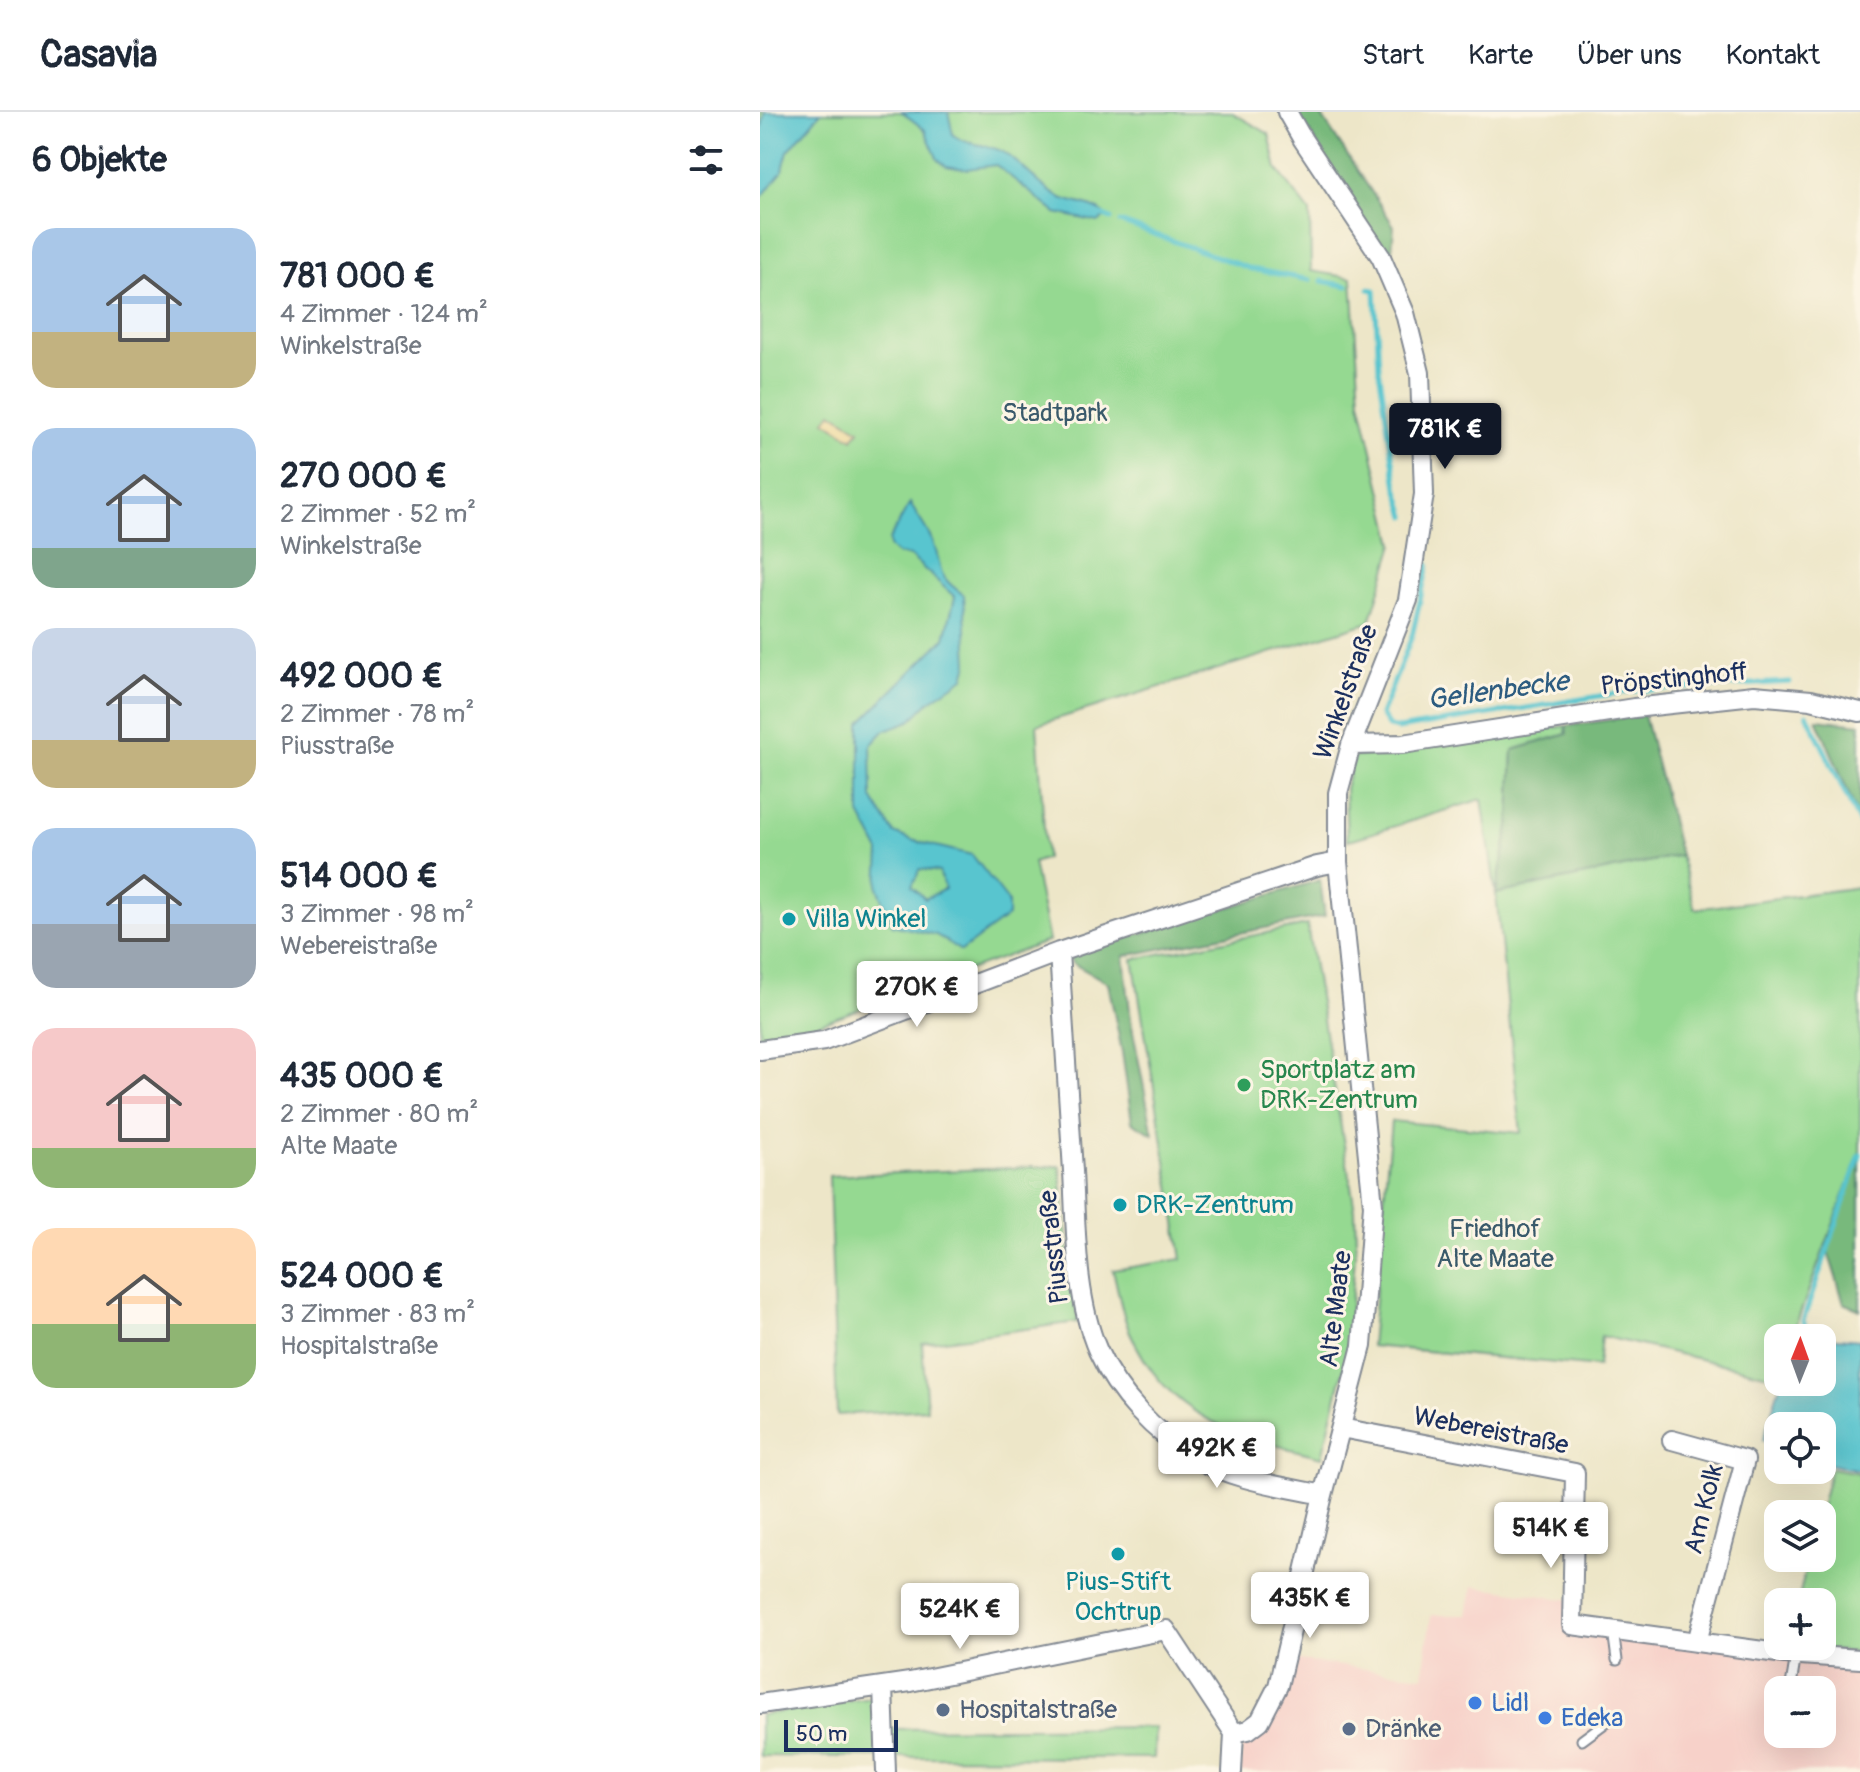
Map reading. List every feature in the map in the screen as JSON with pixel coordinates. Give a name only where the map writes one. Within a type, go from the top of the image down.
[{"type":"street","name":"Winkelstraße","points":[[1287,112],[1381,257],[1405,313],[1420,373],[1424,494],[1408,600],[1351,745],[1338,793],[1338,862]]},
{"type":"street","name":"Pröpstinghoff","points":[[1351,745],[1403,744],[1634,708],[1754,695],[1811,700],[1860,712]]},
{"type":"street","points":[[760,1050],[824,1041],[1059,952],[1317,866],[1338,862]]},
{"type":"street","name":"Alte Maate","points":[[1234,1733],[1248,1730],[1260,1721],[1278,1686],[1362,1346],[1373,1205],[1338,862]]},
{"type":"street","name":"Piusstraße","points":[[1059,952],[1077,1238],[1088,1318],[1098,1350],[1116,1383],[1150,1432],[1216,1467],[1323,1495]]},
{"type":"street","name":"Webereistraße","points":[[1341,1428],[1575,1473],[1572,1625],[1764,1651]]},
{"type":"street","name":"Am Kolk","points":[[1672,1440],[1745,1460],[1697,1642]]},
{"type":"street","points":[[760,1704],[883,1686],[1166,1630],[1234,1733],[1232,1772]]},
{"type":"street","name":"Webereistraße","points":[[1836,1658],[1860,1659]]},
{"type":"street","points":[[883,1686],[886,1772]]},
{"type":"lane","points":[[1613,1630],[1617,1660]]},
{"type":"lane","points":[[1582,1740],[1609,1720]]},
{"type":"shaded area","points":[[1473,1586],[1571,1600],[1572,1624],[1764,1647],[1764,1660],[1836,1660],[1836,1656],[1860,1659],[1860,1772],[1241,1772],[1242,1739],[1269,1716],[1294,1660],[1423,1676],[1431,1615],[1468,1615]]},
{"type":"green space","name":"Stadtpark","points":[[760,112],[1231,112],[1269,134],[1277,169],[1310,212],[1311,271],[1352,278],[1360,400],[1394,544],[1370,622],[1037,725],[1046,858],[1033,863],[1049,941],[787,1035],[760,1038]]},
{"type":"green space","points":[[1297,112],[1319,112],[1394,226],[1392,250],[1380,245]]},
{"type":"green space","points":[[1644,715],[1680,855],[1496,894],[1510,821],[1513,750],[1567,734],[1566,726]]},
{"type":"green space","points":[[1817,719],[1860,724],[1860,820]]},
{"type":"green space","points":[[1566,726],[1567,734],[1513,750],[1510,821],[1496,894],[1482,799],[1347,841],[1345,788],[1354,757]]},
{"type":"green space","name":"Friedhof Alte Maate","points":[[1680,855],[1695,909],[1860,887],[1860,1152],[1796,1324],[1764,1324],[1764,1374],[1601,1336],[1598,1367],[1371,1346],[1391,1121],[1521,1133],[1496,894]]},
{"type":"green space","points":[[1320,880],[1325,916],[1124,956],[1131,1021],[1153,1134],[1132,1122],[1108,983],[1072,963],[1068,955]]},
{"type":"green space","points":[[1307,925],[1355,1210],[1356,1243],[1347,1354],[1322,1457],[1233,1431],[1184,1404],[1163,1384],[1145,1360],[1129,1330],[1113,1270],[1182,1259],[1133,959]]},
{"type":"green space","points":[[1860,1152],[1860,1310],[1844,1303],[1826,1245]]},
{"type":"green space","points":[[1060,1166],[1078,1322],[922,1343],[927,1409],[837,1415],[829,1176]]},
{"type":"green space","points":[[1836,1469],[1860,1473],[1860,1653],[1836,1651],[1836,1588],[1801,1588],[1805,1572],[1836,1572],[1836,1500],[1823,1500],[1827,1484],[1836,1484]]},
{"type":"green space","points":[[870,1698],[874,1703],[878,1757],[760,1756],[760,1715]]},
{"type":"green space","points":[[1155,1727],[1154,1758],[889,1757],[888,1729]]},
{"type":"sand","points":[[832,412],[859,430],[853,439],[825,421]]},
{"type":"water","points":[[765,112],[821,112],[788,151],[782,172],[760,199],[760,136]]},
{"type":"water","points":[[902,112],[948,112],[953,135],[1005,153],[1050,191],[1063,199],[1098,210],[1104,218],[1098,222],[1056,213],[996,165],[966,169],[946,166],[937,158],[925,130]]},
{"type":"water","points":[[910,503],[933,542],[941,572],[964,595],[968,663],[964,678],[930,701],[910,721],[885,730],[871,745],[872,798],[894,833],[972,855],[1008,901],[1008,916],[961,951],[936,935],[892,925],[878,887],[880,852],[860,814],[860,723],[945,638],[955,597],[910,556],[897,554],[889,547],[889,540]],"holes":[[[920,869],[939,872],[945,889],[925,899],[912,886]]]},
{"type":"water","points":[[1836,1338],[1860,1340],[1860,1470],[1836,1466],[1836,1412],[1772,1412],[1777,1396],[1836,1396]]},
{"type":"waterway","name":"Gellenbecke","points":[[1099,214],[1111,219]]},
{"type":"waterway","name":"Gellenbecke","points":[[1120,222],[1251,269],[1310,280]]},
{"type":"waterway","name":"Gellenbecke","points":[[1322,281],[1348,286]]},
{"type":"waterway","name":"Gellenbecke","points":[[1369,289],[1375,290],[1379,369],[1397,487],[1406,516]]},
{"type":"waterway","name":"Gellenbecke","points":[[1426,560],[1428,565],[1412,636],[1381,715],[1389,727],[1398,729],[1630,691],[1790,682]]},
{"type":"waterway","name":"Gellenbecke","points":[[1807,714],[1860,824]]},
{"type":"waterway","name":"Gellenbecke","points":[[1804,1324],[1860,1155]]},
{"type":"place","name":"Villa Winkel","points":[[789,919]]},
{"type":"place","name":"Sportplatz am DRK-Zentrum","points":[[1244,1085]]},
{"type":"place","name":"DRK-Zentrum","points":[[1120,1205]]},
{"type":"place","name":"Pius-Stift Ochtrup","points":[[1118,1554]]},
{"type":"place","name":"Lidl","points":[[1475,1703]]},
{"type":"place","name":"Hospitalstraße","points":[[943,1710]]},
{"type":"place","name":"Edeka","points":[[1545,1718]]},
{"type":"place","name":"Dränke","points":[[1349,1729]]}]
